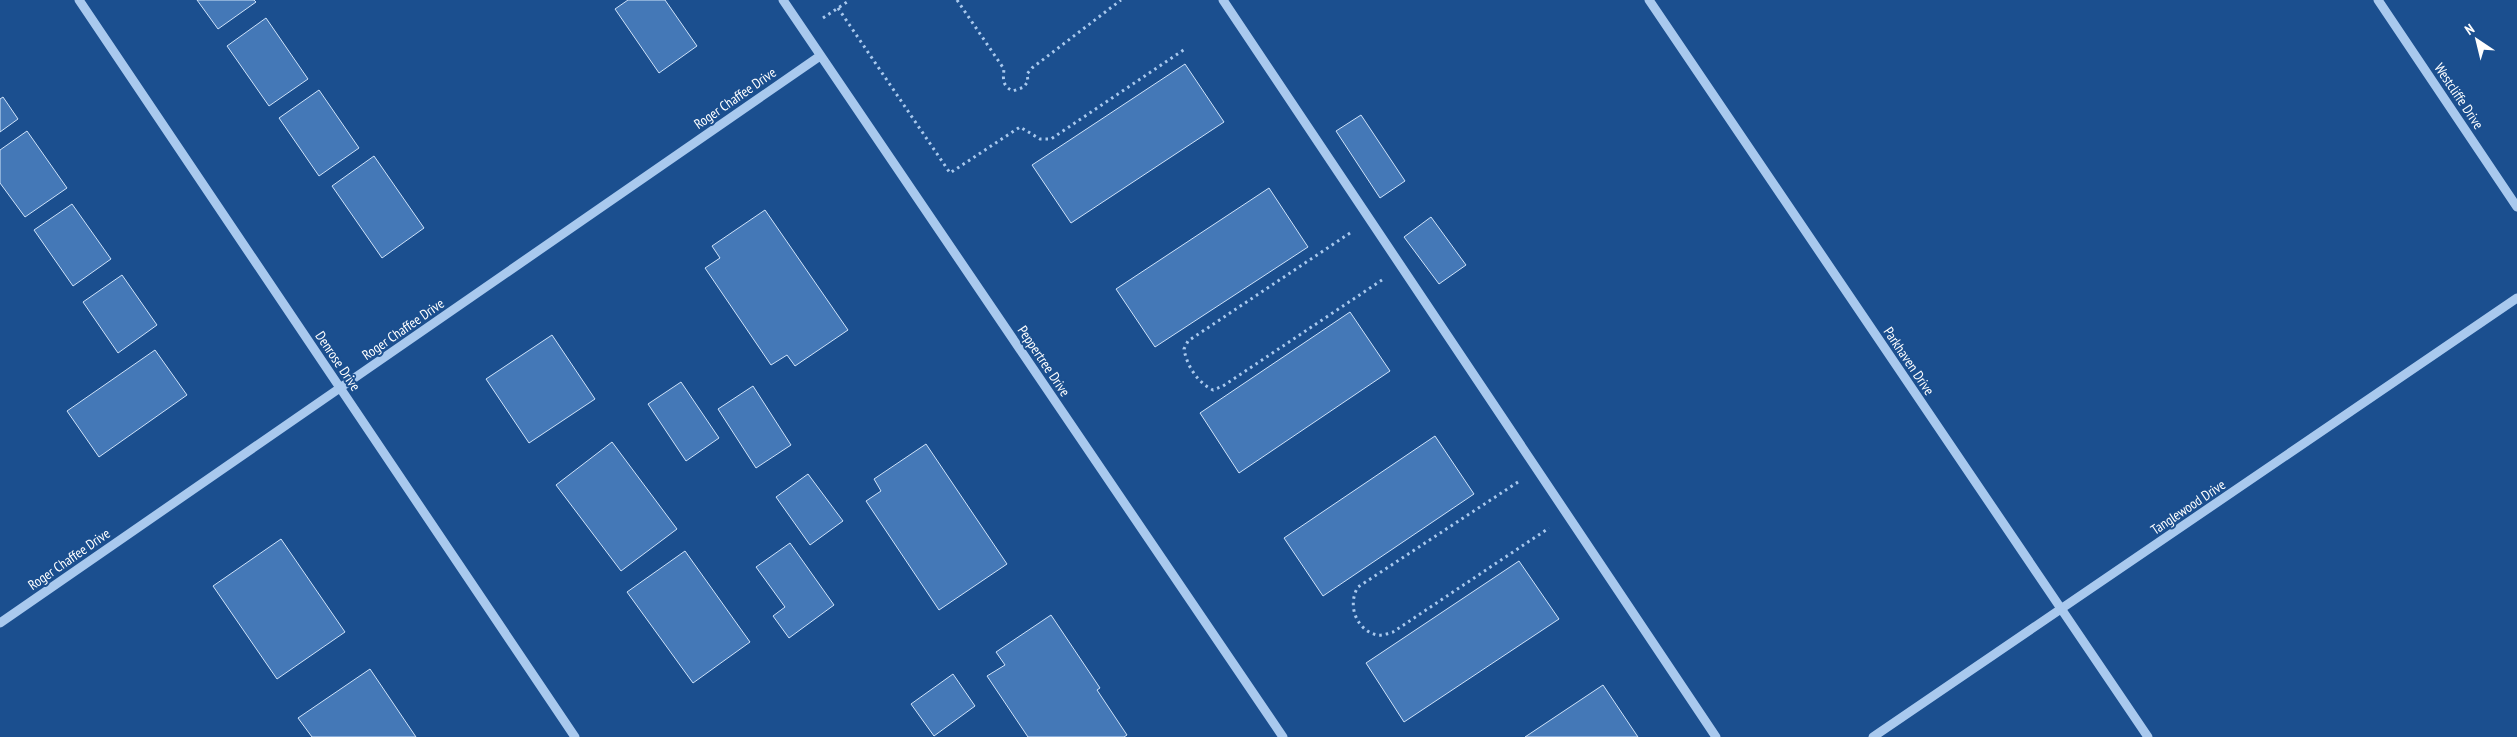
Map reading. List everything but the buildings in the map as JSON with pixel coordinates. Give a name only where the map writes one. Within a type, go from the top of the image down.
[{"type":"street","name":"Denrose Drive","points":[[79,0],[574,737]]},
{"type":"street","name":"Peppertree Drive","points":[[783,0],[1283,737]]},
{"type":"street","points":[[1223,0],[1716,737]]},
{"type":"street","name":"Parkhaven Drive","points":[[1648,0],[2148,737]]},
{"type":"street","name":"Westcliffe Drive","points":[[2378,0],[2517,206]]},
{"type":"street","name":"Roger Chaffee Drive","points":[[0,623],[820,56]]},
{"type":"street","name":"Tanglewood Drive","points":[[1873,737],[2062,610],[2517,298]]},
{"type":"path","points":[[804,31],[850,0]]},
{"type":"path","points":[[957,0],[1004,69],[1002,79],[1004,84],[1013,91],[1024,87],[1028,81],[1027,74],[1032,68],[1121,0]]},
{"type":"path","points":[[838,8],[950,173],[1020,127],[1040,139],[1051,139],[1185,49]]},
{"type":"path","points":[[1370,220],[1188,341],[1184,349],[1193,373],[1204,386],[1213,390],[1223,386],[1402,267]]},
{"type":"path","points":[[1538,470],[1488,500],[1358,587],[1352,597],[1352,609],[1358,621],[1368,630],[1379,636],[1393,632],[1568,515]]}]
